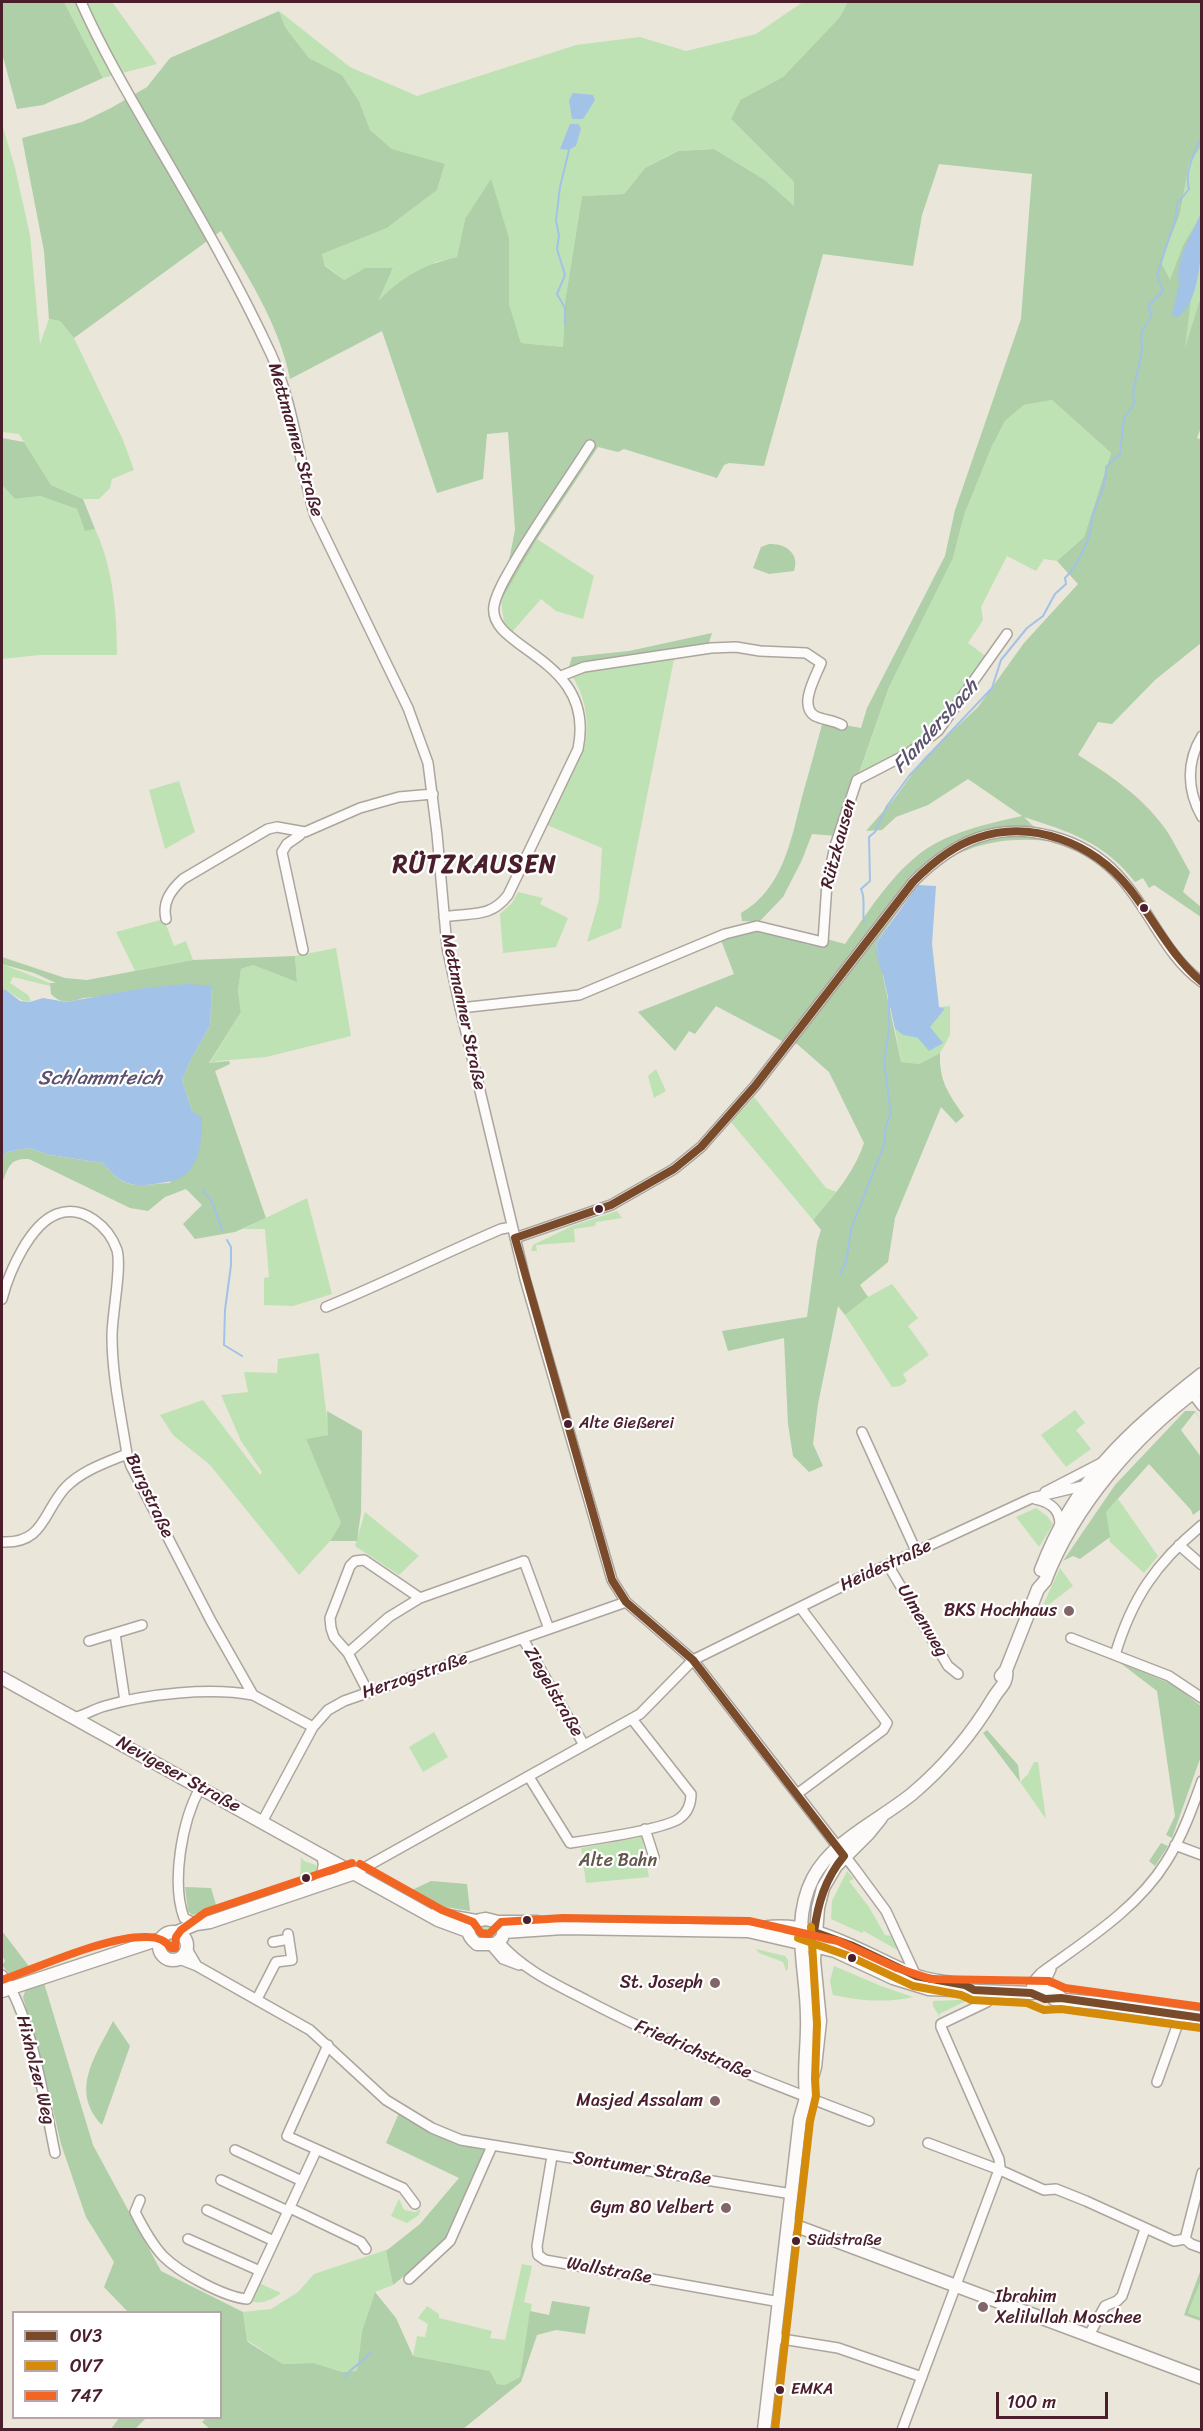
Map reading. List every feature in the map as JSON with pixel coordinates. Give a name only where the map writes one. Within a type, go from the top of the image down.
[{"type":"main road","points":[[1038,1589],[1037,1580],[1060,1525],[1084,1485],[1140,1424],[1202,1374]]},
{"type":"main road","points":[[808,2090],[804,2079],[807,2013],[800,1943],[810,1885],[819,1869],[868,1834],[881,1818],[924,1783],[951,1756],[980,1720],[1005,1683],[1006,1670],[1038,1589],[1045,1581],[1073,1522],[1124,1458],[1197,1390]]},
{"type":"main road","name":"Nevigeser Straße","points":[[2,1678],[355,1873]]},
{"type":"main road","points":[[764,2430],[800,2120],[815,2067],[820,2021],[814,1932],[823,1888],[841,1852]]},
{"type":"main road","points":[[321,1884],[325,1864],[323,1856]]},
{"type":"main road","points":[[182,1945],[196,1924],[210,1922],[355,1873],[447,1924],[472,1926],[486,1919],[498,1935]]},
{"type":"main road","points":[[160,1944],[168,1959],[193,1933],[210,1922]]},
{"type":"main road","points":[[472,1926],[469,1936],[477,1944],[498,1935],[563,1928],[748,1931],[835,1951],[893,1978],[924,1988],[964,1992],[974,1990],[1031,1993],[1046,1989],[1061,1998]]},
{"type":"main road","points":[[748,1931],[766,1926],[801,1928],[853,1946],[916,1976],[965,1985],[974,1990]]},
{"type":"main road","points":[[160,1944],[166,1933],[182,1945]]},
{"type":"main road","points":[[10,1988],[130,1947],[160,1944]]},
{"type":"main road","points":[[1031,1993],[1036,1998],[1049,2000],[1061,1998],[1202,2018]]},
{"type":"main road","points":[[788,2223],[1202,2378]]},
{"type":"street","name":"Mettmanner Straße","points":[[81,2],[130,98],[194,207],[272,356],[284,387],[315,516],[408,708],[423,746],[433,794],[447,947],[460,1008],[512,1227],[612,1580],[626,1602],[693,1660],[797,1794],[886,1911],[916,1976]]},
{"type":"street","points":[[444,916],[488,913],[501,905],[508,895],[578,749],[581,732],[580,715],[570,688],[561,676],[508,635],[498,622],[494,607],[502,585],[526,542],[590,445]]},
{"type":"street","name":"Rützkausen","points":[[460,1008],[579,995],[725,934],[757,926],[823,942],[825,896],[829,873],[835,846],[857,780],[909,753],[938,732],[1007,634]]},
{"type":"street","points":[[561,676],[584,667],[711,648],[736,647],[760,651],[806,652],[821,663],[808,699],[809,710],[813,715],[831,719],[842,725]]},
{"type":"street","points":[[1202,736],[1192,756],[1190,777],[1192,798],[1202,817]]},
{"type":"street","points":[[166,920],[166,901],[174,887],[183,879],[268,829],[277,827],[304,832],[360,808],[399,797],[433,794]]},
{"type":"street","points":[[515,1238],[611,1205],[666,1174],[701,1147],[755,1086],[913,882],[930,865],[946,854],[978,838],[1003,832],[1028,832],[1051,836],[1091,852],[1118,875],[1180,962],[1202,982]]},
{"type":"street","points":[[300,835],[287,844],[282,852],[303,950]]},
{"type":"street","name":"Burgstraße","points":[[2,1299],[30,1237],[43,1222],[58,1213],[74,1212],[92,1218],[107,1231],[118,1258],[112,1311],[112,1339],[127,1454],[211,1621],[253,1695]]},
{"type":"street","points":[[326,1307],[369,1290],[434,1257],[501,1229],[512,1227]]},
{"type":"street","points":[[1197,1390],[1202,1406]]},
{"type":"street","points":[[862,1432],[916,1551]]},
{"type":"street","points":[[2,1542],[15,1541],[31,1535],[46,1520],[66,1487],[84,1473],[127,1454]]},
{"type":"street","points":[[1032,1498],[1105,1461]]},
{"type":"street","name":"Heidestraße","points":[[355,1873],[632,1719],[647,1707],[693,1660],[916,1551],[1032,1498],[1105,1480]]},
{"type":"street","points":[[1032,1498],[1046,1501],[1055,1508],[1060,1515],[1060,1525]]},
{"type":"street","points":[[1115,1655],[1122,1632],[1140,1593],[1152,1575],[1179,1545],[1202,1525]]},
{"type":"street","points":[[1179,1545],[1202,1565]]},
{"type":"street","points":[[368,1692],[348,1653],[334,1637],[330,1618],[347,1573],[355,1560],[364,1560],[420,1598]]},
{"type":"street","points":[[348,1653],[389,1617],[420,1598],[524,1561],[549,1629]]},
{"type":"street","name":"Ulmenweg","points":[[888,1565],[948,1666],[958,1674]]},
{"type":"street","name":"Herzogstraße","points":[[262,1822],[313,1726],[328,1710],[368,1692],[626,1602]]},
{"type":"street","points":[[797,1794],[883,1730],[887,1723],[800,1607]]},
{"type":"street","points":[[88,1641],[142,1625]]},
{"type":"street","points":[[115,1634],[125,1701]]},
{"type":"street","points":[[1071,1638],[1169,1676],[1202,1698]]},
{"type":"street","name":"Ziegelstraße","points":[[523,1639],[584,1745]]},
{"type":"street","points":[[74,1718],[125,1701],[167,1695],[236,1692],[253,1695],[313,1726]]},
{"type":"street","points":[[529,1777],[570,1843],[645,1829],[680,1819],[691,1803],[691,1794],[632,1719]]},
{"type":"street","points":[[1031,1993],[1032,1983],[1131,1904],[1149,1885],[1175,1845],[1202,1781]]},
{"type":"street","points":[[196,1924],[184,1917],[179,1905],[178,1881],[188,1816],[200,1788]]},
{"type":"street","points":[[645,1829],[654,1857]]},
{"type":"street","points":[[1175,1845],[1202,1855]]},
{"type":"street","name":"Friedrichstraße","points":[[498,1935],[503,1959],[524,1966],[622,2019],[681,2047],[808,2090],[869,2121]]},
{"type":"street","points":[[257,1999],[276,1962],[296,1959],[288,1937],[273,1942]]},
{"type":"street","name":"Sontumer Straße","points":[[182,1945],[197,1966],[310,2030],[386,2100],[432,2128],[460,2140],[792,2194]]},
{"type":"street","points":[[1046,1989],[1053,1964]]},
{"type":"street","name":"Hixholzer Weg","points":[[2,1975],[23,2018],[55,2153]]},
{"type":"street","points":[[902,2430],[1000,2170],[999,2159],[943,2036],[941,2024],[987,2002],[998,1991]]},
{"type":"street","points":[[1157,2082],[1181,2015]]},
{"type":"street","points":[[328,2045],[287,2136],[316,2151],[403,2188],[415,2204]]},
{"type":"street","points":[[928,2143],[1000,2170],[1044,2190],[1056,2189],[1174,2241],[1185,2240],[1202,2248]]},
{"type":"street","points":[[409,2279],[450,2241],[492,2146]]},
{"type":"street","points":[[235,2150],[303,2181]]},
{"type":"street","points":[[140,2200],[135,2212],[145,2232],[164,2257],[192,2277],[237,2299],[247,2300],[316,2151]]},
{"type":"street","name":"Wallstraße","points":[[552,2156],[537,2246],[538,2255],[545,2260],[780,2302]]},
{"type":"street","points":[[1185,2240],[1202,2173]]},
{"type":"street","points":[[221,2180],[361,2242],[366,2249]]},
{"type":"street","points":[[207,2210],[274,2241]]},
{"type":"street","points":[[1089,2336],[1105,2306],[1122,2296],[1148,2230]]},
{"type":"street","points":[[188,2239],[260,2271]]},
{"type":"street","points":[[776,2338],[838,2348],[922,2377]]},
{"type":"green space","points":[[2,2],[64,2],[103,78],[43,105],[17,109],[2,53]]},
{"type":"green space","points":[[64,2],[112,2],[157,64],[103,78]]},
{"type":"green space","points":[[803,2],[848,2],[839,18],[783,77],[740,100],[731,119],[794,182],[794,207],[765,180],[714,149],[677,151],[645,168],[624,194],[582,196],[565,302],[563,347],[521,343],[509,304],[509,238],[465,219],[457,257],[436,262],[376,302],[393,269],[365,268],[344,280],[325,265],[322,254],[387,228],[437,190],[445,165],[392,149],[370,130],[359,101],[342,75],[309,58],[285,27],[279,11],[350,67],[417,96],[576,45],[640,37],[686,51],[756,34]]},
{"type":"green space","points":[[848,2],[1201,2],[1201,147],[1189,163],[1180,214],[1161,262],[1170,280],[1183,245],[1201,215],[1185,348],[1201,296],[1202,425],[1197,438],[1202,440],[1201,643],[1155,680],[1112,724],[1098,722],[1078,755],[1135,796],[1164,827],[1190,872],[1183,892],[1201,907],[1201,917],[1154,885],[1149,888],[1143,878],[1135,882],[1111,857],[1085,840],[1024,817],[1048,841],[994,842],[961,853],[945,861],[931,872],[901,907],[876,943],[901,1062],[919,1064],[940,1053],[943,1079],[964,1116],[956,1123],[941,1107],[895,1218],[888,1262],[860,1285],[868,1297],[845,1315],[838,1306],[818,1404],[813,1444],[823,1466],[809,1472],[793,1456],[788,1424],[784,1338],[728,1351],[722,1331],[807,1317],[817,1243],[821,1230],[813,1220],[849,1174],[864,1143],[829,1072],[797,1044],[784,1042],[716,1006],[695,1034],[689,1031],[675,1051],[638,1012],[734,974],[721,940],[743,931],[771,924],[845,944],[907,864],[929,847],[981,826],[1022,816],[968,779],[928,805],[896,817],[882,830],[866,831],[894,799],[924,758],[978,707],[1024,643],[1078,584],[1057,561],[1084,537],[1111,453],[1052,400],[1024,405],[1005,421],[992,446],[964,515],[953,558],[889,687],[837,836],[812,834],[783,897],[759,922],[742,921],[741,913],[767,891],[783,862],[794,830],[823,721],[861,728],[867,708],[945,556],[955,510],[1021,319],[1032,174],[939,164],[922,215],[913,266],[823,254],[764,466],[729,463],[724,465],[717,478],[624,449],[618,452],[598,447],[537,539],[501,601],[515,530],[508,432],[487,434],[483,479],[437,493],[382,331],[290,379],[279,339],[271,321],[221,231],[74,338],[60,321],[49,319],[44,251],[22,138],[82,122],[111,108],[147,87],[170,58],[279,11],[285,27],[309,58],[342,75],[359,101],[370,130],[392,149],[445,164],[437,190],[387,228],[322,254],[325,266],[344,280],[365,268],[393,268],[378,301],[414,273],[457,257],[465,219],[491,179],[509,238],[509,304],[521,343],[563,347],[565,302],[582,196],[624,194],[645,168],[678,151],[714,149],[765,180],[794,206],[794,182],[731,119],[740,100],[783,77],[839,18]]},
{"type":"green space","points":[[2,124],[15,168],[30,235],[40,344],[49,319],[60,321],[74,338],[123,440],[134,470],[112,479],[110,488],[99,499],[83,499],[51,485],[19,434],[2,432]]},
{"type":"green space","points":[[1201,147],[1201,215],[1183,245],[1170,281],[1161,262],[1180,214],[1189,163]]},
{"type":"green space","points":[[1201,251],[1201,296],[1184,354],[1193,278]]},
{"type":"green space","points":[[1052,400],[1111,453],[1084,537],[1057,561],[1044,559],[1036,571],[1007,556],[981,607],[983,620],[968,643],[987,657],[932,734],[915,746],[858,777],[889,687],[953,558],[964,515],[992,446],[1005,421],[1024,405]]},
{"type":"green space","points":[[2,438],[24,442],[51,485],[83,499],[95,529],[85,531],[77,509],[40,496],[15,499],[2,485]]},
{"type":"green space","points":[[2,485],[15,499],[40,496],[77,509],[85,530],[95,529],[106,559],[113,591],[117,655],[40,655],[2,659]]},
{"type":"green space","points":[[537,539],[594,576],[583,619],[556,611],[541,599],[512,632],[504,622],[501,601]]},
{"type":"green space","points":[[769,544],[781,545],[790,551],[795,559],[794,571],[769,574],[753,568],[761,547]]},
{"type":"green space","points":[[712,633],[707,649],[576,672],[572,676],[563,669],[569,667],[572,657],[629,651]]},
{"type":"green space","points":[[675,654],[621,928],[587,942],[599,900],[602,848],[547,825],[584,749],[586,740],[586,711],[581,693],[572,676],[575,672]]},
{"type":"green space","points":[[179,781],[195,832],[165,849],[149,790]]},
{"type":"green space","points":[[518,892],[543,898],[540,904],[568,918],[556,947],[503,953],[500,914],[512,903]]},
{"type":"green space","points":[[164,919],[174,946],[186,941],[193,960],[135,971],[116,932]]},
{"type":"green space","points":[[336,948],[351,1036],[266,1057],[218,1061],[209,1064],[241,1012],[238,991],[241,969],[253,965],[297,982],[295,956]]},
{"type":"green space","points":[[295,956],[297,982],[253,965],[241,969],[238,991],[241,1012],[209,1063],[229,1061],[230,1064],[215,1071],[266,1218],[235,1232],[195,1239],[183,1224],[202,1205],[186,1189],[165,1197],[148,1211],[130,1208],[29,1159],[14,1162],[8,1168],[2,1183],[2,1157],[7,1152],[28,1148],[50,1155],[103,1163],[119,1179],[134,1185],[170,1183],[192,1111],[182,1080],[210,1026],[212,986],[63,1001],[51,994],[50,983],[56,983],[34,973],[2,964],[2,957],[65,978],[87,980],[193,960]]},
{"type":"green space","points":[[2,964],[50,983],[50,986],[13,977],[10,983],[28,995],[31,1001],[19,999],[2,989]]},
{"type":"green space","points":[[950,1006],[950,1035],[940,1053],[919,1064],[901,1062],[895,1029],[903,1035],[918,1038],[945,1010],[939,1007]]},
{"type":"green space","points":[[656,1069],[666,1091],[654,1098],[648,1076]]},
{"type":"green space","points":[[754,1097],[826,1188],[837,1192],[813,1220],[731,1122]]},
{"type":"green space","points":[[307,1198],[332,1294],[293,1306],[264,1305],[264,1278],[269,1277],[265,1229],[243,1229]]},
{"type":"green space","points":[[617,1211],[622,1218],[596,1222],[595,1226],[574,1229],[575,1242],[536,1245],[537,1251],[531,1251],[533,1245],[572,1226]]},
{"type":"green space","points":[[892,1284],[918,1318],[908,1326],[929,1355],[903,1374],[907,1381],[900,1386],[892,1387],[845,1315],[868,1297]]},
{"type":"green space","points":[[319,1353],[329,1435],[306,1439],[341,1523],[330,1541],[299,1575],[210,1465],[173,1435],[160,1415],[203,1400],[260,1475],[262,1472],[241,1441],[221,1395],[248,1392],[244,1372],[277,1373],[278,1359]]},
{"type":"green space","points":[[1075,1410],[1085,1423],[1076,1430],[1091,1449],[1066,1467],[1041,1435]]},
{"type":"green space","points":[[327,1411],[362,1431],[361,1512],[357,1541],[330,1541],[341,1523],[306,1439],[328,1435]]},
{"type":"green space","points":[[1185,1411],[1195,1411],[1201,1420],[1195,1412],[1181,1430],[1201,1457],[1201,1509],[1193,1515],[1149,1464],[1106,1512],[1110,1537],[1080,1559],[1073,1556],[1063,1561],[1115,1485]]},
{"type":"green space","points":[[1118,1499],[1158,1556],[1144,1573],[1110,1542],[1105,1512]]},
{"type":"green space","points":[[1036,1508],[1053,1524],[1039,1547],[1016,1517]]},
{"type":"green space","points":[[365,1512],[419,1556],[399,1575],[355,1546]]},
{"type":"green space","points":[[1060,1568],[1073,1586],[1047,1606],[1044,1603]]},
{"type":"green space","points":[[1119,1662],[1174,1685],[1201,1706],[1201,1756],[1172,1838],[1166,1835],[1175,1816],[1157,1691]]},
{"type":"green space","points":[[987,1730],[1018,1765],[1020,1782],[983,1733]]},
{"type":"green space","points":[[434,1732],[448,1757],[423,1772],[409,1747]]},
{"type":"green space","points":[[1034,1762],[1038,1762],[1046,1819],[1020,1782],[1028,1774]]},
{"type":"green space","name":"Alte Bahn","points":[[642,1837],[649,1877],[586,1883],[581,1848]]},
{"type":"green space","points":[[1161,1843],[1168,1846],[1155,1866],[1149,1861]]},
{"type":"green space","points":[[301,1857],[304,1861],[316,1865],[316,1876],[300,1881]]},
{"type":"green space","points":[[847,1871],[854,1879],[849,1881],[869,1907],[885,1935],[891,1936],[897,1950],[864,1931],[862,1933],[831,1919],[832,1901]]},
{"type":"green space","points":[[431,1881],[467,1884],[470,1911],[433,1905],[408,1892]]},
{"type":"green space","points":[[185,1887],[211,1888],[217,1908],[192,1915],[188,1911]]},
{"type":"green space","points":[[481,1925],[494,1928],[496,1933],[492,1938],[478,1936],[475,1929]]},
{"type":"green space","points":[[2,1931],[31,1969],[11,1976],[2,1965],[5,1961],[2,1955]]},
{"type":"green space","points":[[170,1939],[176,1939],[180,1946],[176,1953],[170,1953],[166,1949],[166,1943]]},
{"type":"green space","points":[[756,1949],[785,1956],[788,1960],[788,1969],[786,1971],[783,1962],[759,1953]]},
{"type":"green space","points":[[834,1966],[913,1997],[873,2000],[833,1995],[830,1981]]},
{"type":"green space","points":[[44,1983],[93,2145],[161,2271],[243,2312],[247,2341],[283,2364],[314,2363],[342,2372],[357,2371],[362,2331],[375,2292],[396,2318],[413,2356],[490,2371],[497,2384],[505,2385],[520,2377],[530,2311],[549,2315],[552,2301],[590,2307],[585,2334],[556,2330],[537,2335],[521,2382],[463,2429],[210,2429],[202,2422],[205,2419],[222,2419],[222,2311],[127,2311],[104,2287],[114,2262],[86,2217],[61,2144],[23,1997],[26,1989]]},
{"type":"green space","points":[[981,1999],[969,2005],[966,2001],[939,2014],[941,2019],[933,2006],[933,2001]]},
{"type":"green space","points":[[113,2021],[130,2046],[102,2125],[92,2112],[87,2099],[86,2086],[93,2060]]},
{"type":"green space","points":[[399,2113],[459,2143],[488,2149],[447,2241],[393,2285],[386,2251],[420,2224],[459,2178],[386,2143]]},
{"type":"green space","points":[[399,2199],[404,2210],[415,2212],[421,2209],[419,2215],[407,2223],[391,2216]]},
{"type":"green space","points":[[389,2249],[386,2251],[393,2285],[375,2292],[362,2331],[357,2371],[342,2372],[314,2363],[283,2364],[247,2340],[243,2312],[271,2309],[298,2292],[314,2274]]},
{"type":"green space","points":[[522,2264],[532,2266],[524,2302],[532,2304],[520,2377],[505,2385],[497,2384],[490,2371],[413,2356],[417,2336],[425,2337],[428,2324],[418,2318],[427,2306],[439,2314],[439,2318],[492,2331],[490,2338],[505,2340]]},
{"type":"green space","points":[[1201,2269],[1201,2280],[1188,2313],[1201,2318],[1201,2321],[1184,2315]]},
{"type":"green space","points":[[1201,2280],[1201,2318],[1188,2313]]},
{"type":"green space","points":[[259,2283],[281,2293],[266,2301],[250,2301]]},
{"type":"green space","points":[[118,2419],[145,2419],[135,2429],[111,2429]]},
{"type":"water","points":[[573,93],[593,95],[595,100],[583,119],[572,119],[569,100]]},
{"type":"water","points":[[570,124],[578,124],[581,128],[576,146],[569,150],[560,149]]},
{"type":"water","points":[[1201,213],[1201,254],[1196,285],[1185,310],[1176,318],[1172,314],[1179,285],[1178,272],[1183,251]]},
{"type":"water","points":[[918,885],[936,886],[932,944],[939,1007],[945,1009],[930,1027],[943,1043],[929,1051],[918,1038],[903,1035],[895,1029],[876,943]]},
{"type":"water","name":"Schlammteich","points":[[188,984],[212,986],[210,1026],[182,1080],[192,1111],[202,1118],[198,1153],[186,1174],[168,1182],[135,1185],[115,1176],[103,1163],[50,1155],[28,1148],[7,1152],[2,1157],[2,989],[20,1001],[30,1002],[43,998],[66,1002],[145,988]]},
{"type":"waterway","name":"Flandersbach","points":[[864,922],[861,889],[870,881],[869,837],[875,832],[887,806],[909,776],[992,688],[1001,660],[1027,628],[1043,616],[1055,594],[1066,584],[1065,578],[1077,563],[1086,544],[1103,487],[1106,467],[1120,454],[1124,418],[1134,404],[1142,332],[1152,313],[1149,305],[1163,291],[1157,275],[1176,217],[1177,204],[1189,189],[1189,168],[1202,135]]},
{"type":"waterway","points":[[565,324],[565,308],[557,294],[565,275],[557,249],[559,236],[556,220],[560,187],[569,150]]},
{"type":"waterway","name":"Flandersbach","points":[[876,950],[883,973]]},
{"type":"waterway","name":"Flandersbach","points":[[840,1274],[846,1262],[851,1229],[884,1145],[886,1125],[891,1113],[884,1062],[889,1031],[889,999]]},
{"type":"waterway","points":[[203,1190],[213,1204],[222,1230]]},
{"type":"waterway","points":[[227,1240],[231,1247],[231,1265],[225,1310],[224,1345],[242,1356]]},
{"type":"waterway","points":[[345,2377],[371,2352]]},
{"type":"transit line","name":"OV3","points":[[515,1238],[611,1205],[674,1169],[701,1147],[755,1086],[913,882],[942,856],[977,838],[1019,831],[1060,839],[1080,847],[1114,872],[1129,888],[1171,949],[1202,982]]},
{"type":"transit line","name":"OV3","points":[[515,1238],[612,1580],[626,1602],[693,1660],[844,1856],[823,1892],[814,1932],[853,1946],[916,1976],[965,1985],[974,1990],[1031,1993],[1045,1999],[1061,1998],[1202,2018]]},
{"type":"transit line","name":"747","points":[[2,1980],[94,1946],[114,1941],[151,1937],[175,1948],[176,1937],[181,1930],[206,1912],[352,1863]]},
{"type":"transit line","name":"747","points":[[360,1864],[442,1910],[473,1922],[481,1933],[489,1934],[501,1922],[563,1918],[749,1921],[838,1941],[897,1968],[931,1979],[1049,1981],[1065,1988],[1202,2007]]},
{"type":"transit line","name":"OV7","points":[[775,2430],[810,2121],[816,2096],[817,2024],[811,1927]]},
{"type":"transit line","name":"OV7","points":[[798,1938],[849,1956],[913,1986],[961,1995],[972,2000],[1027,2003],[1044,2010],[1061,2009],[1201,2028]]},
{"type":"place","name":"Alte Gießerei","points":[[568,1424]]},
{"type":"place","name":"BKS Hochhaus","points":[[1069,1611]]},
{"type":"place","name":"St. Joseph","points":[[715,1983]]},
{"type":"place","name":"Masjed Assalam","points":[[715,2101]]},
{"type":"place","name":"Gym 80 Velbert","points":[[726,2208]]},
{"type":"place","name":"Südstraße","points":[[796,2241]]},
{"type":"place","name":"Ibrahim Xelilullah Moschee","points":[[983,2307]]},
{"type":"place","name":"EMKA","points":[[780,2390]]},
{"type":"district","name":"RÜTZKAUSEN","points":[[475,866]]}]
